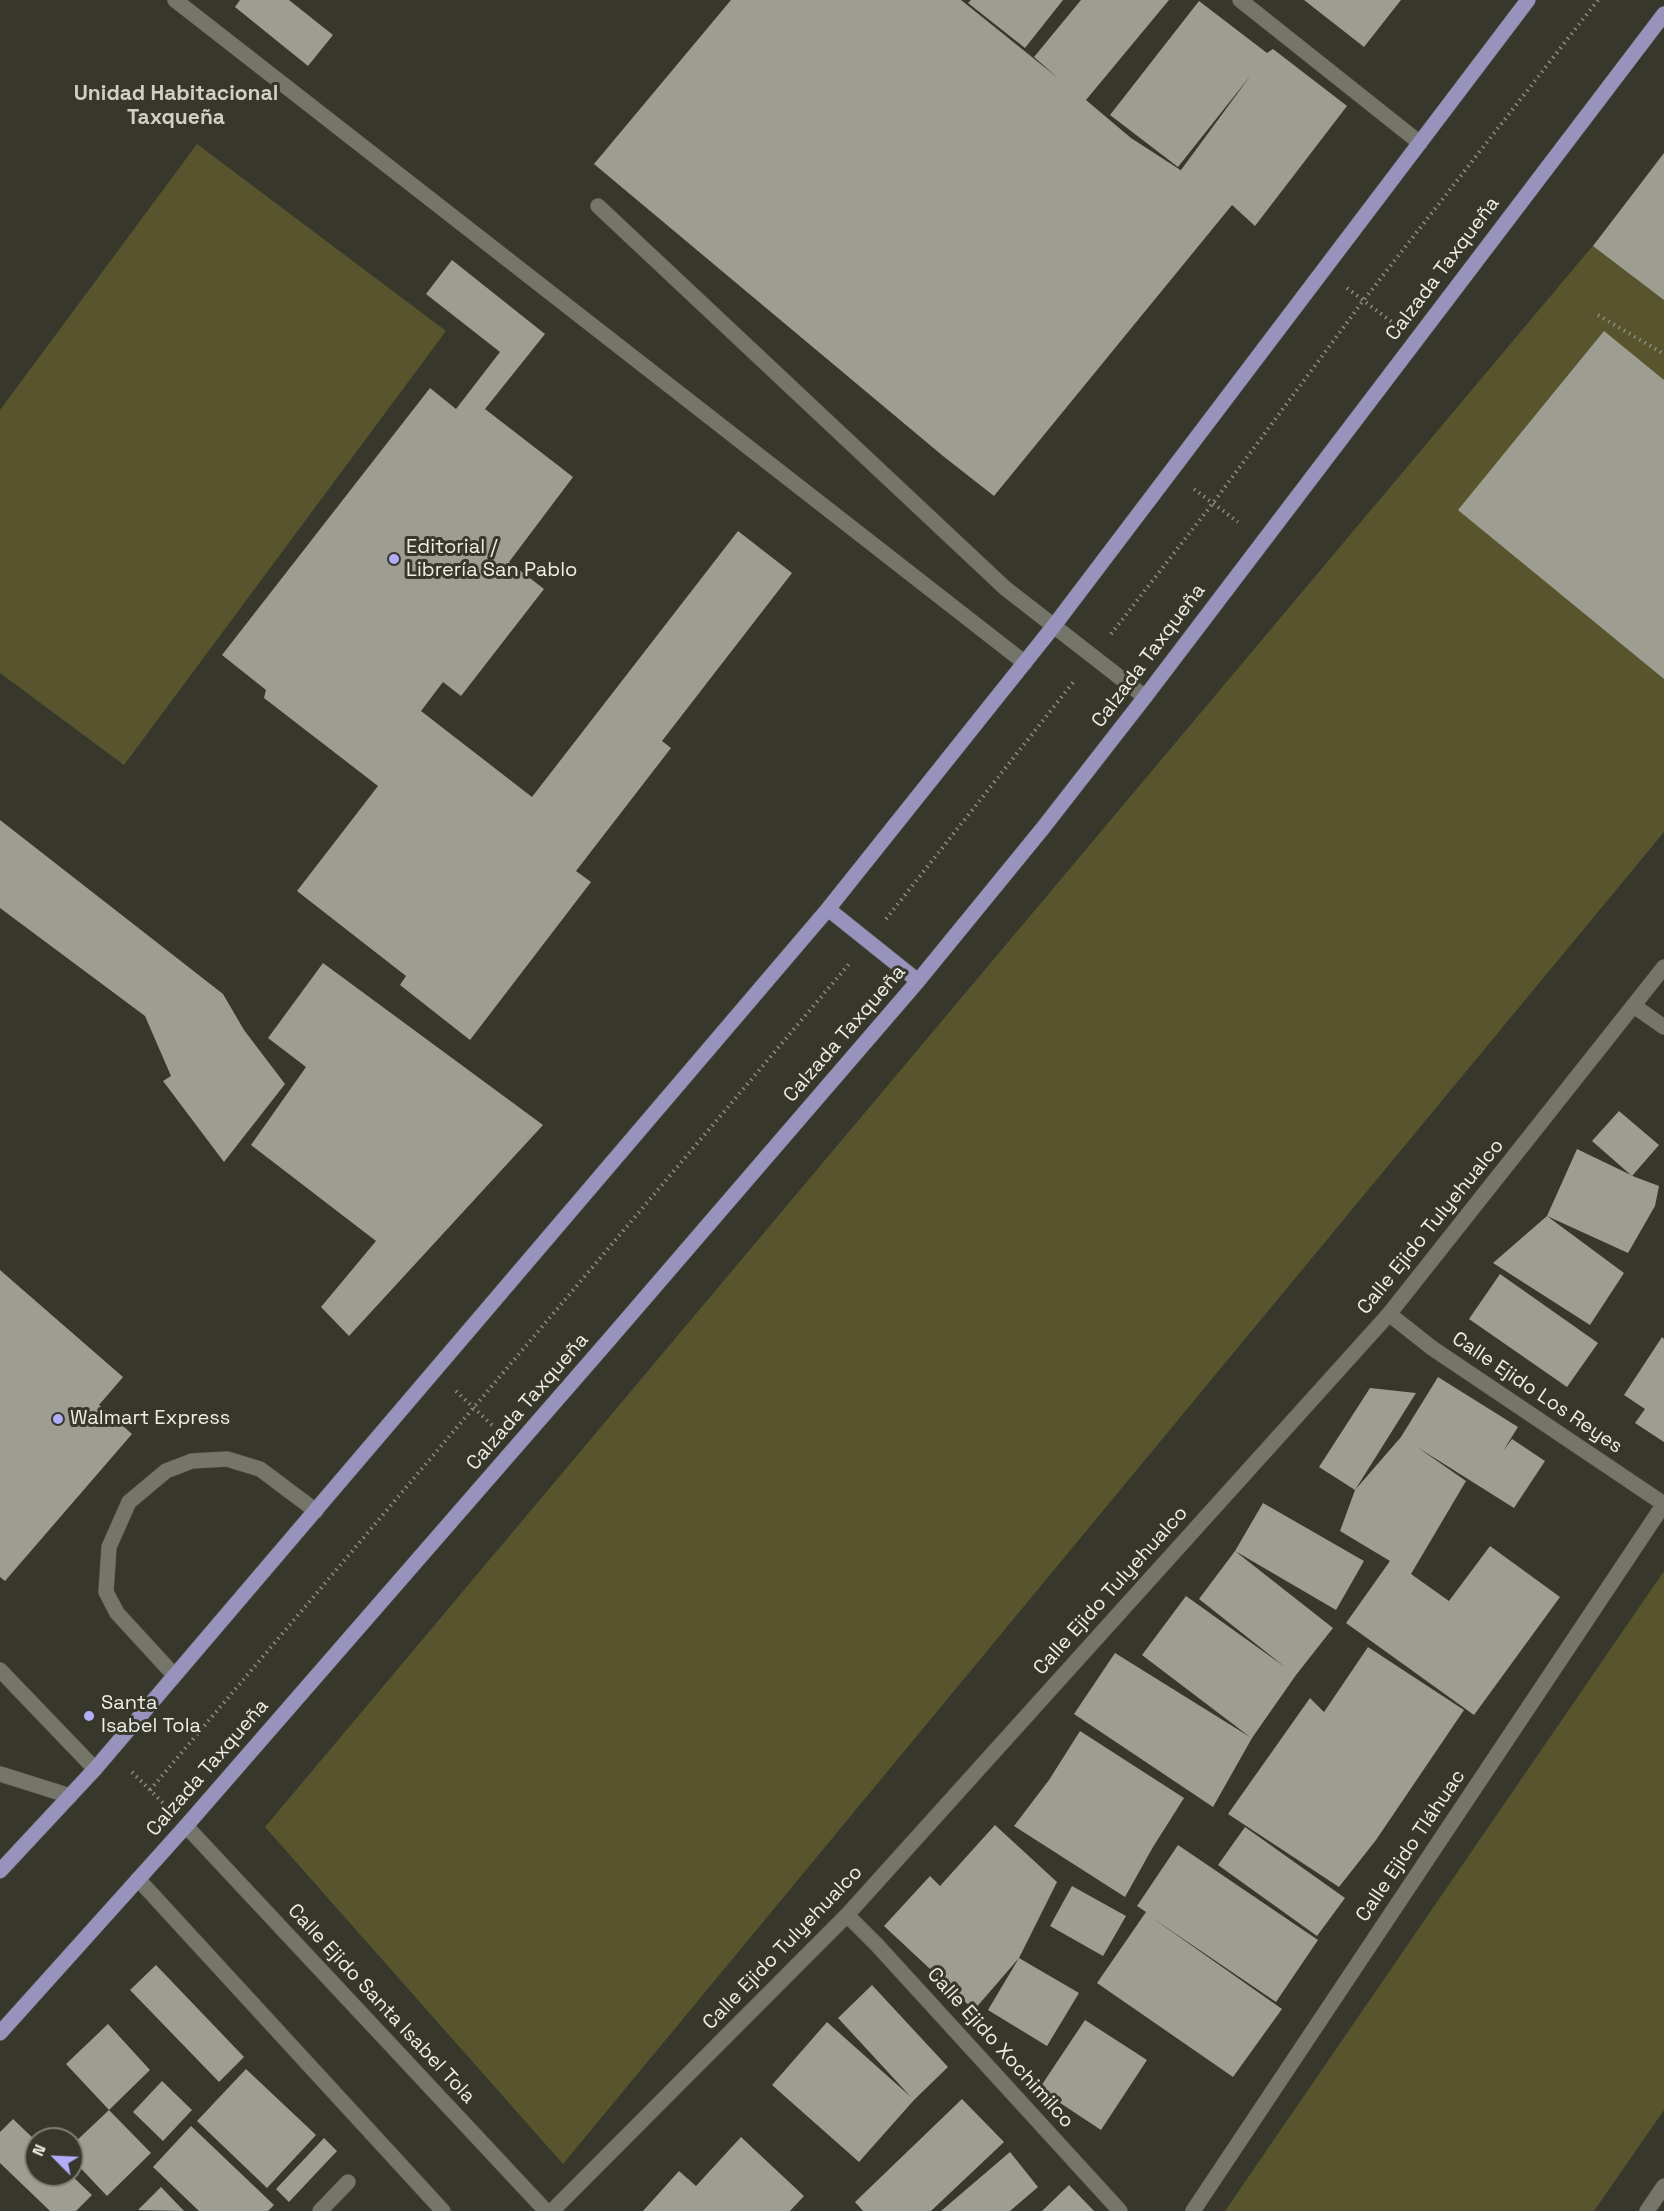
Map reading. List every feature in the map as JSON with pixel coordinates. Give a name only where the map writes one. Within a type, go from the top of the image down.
[{"type":"main road","points":[[0,1871],[111,1750],[828,909],[1053,627],[1528,0]]},
{"type":"main road","name":"Calzada Taxqueña","points":[[0,2033],[186,1826],[918,981],[1043,828],[1664,14]]},
{"type":"main road","points":[[828,909],[918,981]]},
{"type":"street","points":[[175,0],[1024,663]]},
{"type":"street","points":[[1240,0],[1420,143]]},
{"type":"street","points":[[598,206],[975,561],[1053,627],[1144,697]]},
{"type":"street","name":"Calle Ejido Tulyehualco","points":[[552,2211],[847,1915],[1389,1314],[1664,967]]},
{"type":"street","points":[[1634,1006],[1664,1027]]},
{"type":"street","name":"Calle Ejido Los Reyes","points":[[1389,1314],[1432,1348],[1664,1504]]},
{"type":"street","points":[[174,1675],[117,1613],[106,1592],[108,1547],[129,1502],[166,1471],[192,1461],[227,1459],[260,1469],[316,1510]]},
{"type":"street","name":"Calle Ejido Tláhuac","points":[[1193,2211],[1664,1504]]},
{"type":"street","points":[[2,1678],[95,1768]]},
{"type":"street","points":[[0,1774],[70,1796]]},
{"type":"street","name":"Calle Ejido Santa Isabel Tola","points":[[186,1826],[546,2211]]},
{"type":"street","points":[[138,1879],[442,2211]]},
{"type":"street","name":"Calle Ejido Xochimilco","points":[[847,1915],[1119,2211]]},
{"type":"street","points":[[320,2211],[348,2182]]},
{"type":"street","points":[[1647,2211],[1664,2186]]},
{"type":"path","points":[[150,1790],[869,941],[1213,503],[1363,300],[1598,0]]},
{"type":"path","points":[[1323,270],[1415,340]]},
{"type":"path","points":[[1598,315],[1664,354]]},
{"type":"path","points":[[1170,472],[1263,541]]},
{"type":"path","points":[[433,1370],[515,1448]]},
{"type":"path","points":[[111,1750],[186,1826]]},
{"type":"shaded area","points":[[197,144],[446,331],[124,765],[0,673],[0,410]]},
{"type":"shaded area","points":[[1664,161],[1664,832],[563,2164],[265,1827]]},
{"type":"shaded area","points":[[1664,1571],[1664,2110],[1594,2211],[1225,2211]]},
{"type":"building","points":[[240,0],[289,0],[333,35],[308,66],[235,7]]},
{"type":"building","points":[[731,0],[961,0],[1058,78],[1034,57],[1081,0],[1169,0],[1086,100],[1131,138],[1182,171],[1251,75],[1178,167],[1110,115],[1199,1],[1267,53],[1273,49],[1347,106],[1255,226],[1232,205],[994,496],[594,164]]},
{"type":"building","points":[[971,0],[1063,0],[1025,48],[968,3]]},
{"type":"building","points":[[1304,0],[1401,0],[1364,47]]},
{"type":"building","points":[[1664,153],[1664,300],[1593,246]]},
{"type":"building","points":[[452,260],[545,334],[485,409],[573,477],[509,562],[544,589],[461,696],[443,682],[421,711],[532,797],[738,531],[792,573],[662,741],[671,748],[576,871],[591,882],[470,1040],[400,985],[406,976],[297,891],[378,786],[264,698],[266,690],[222,655],[430,388],[456,409],[500,352],[426,294]]},
{"type":"building","points":[[1604,331],[1664,380],[1664,679],[1458,510]]},
{"type":"building","points":[[0,820],[223,994],[244,1030],[285,1084],[224,1162],[163,1081],[171,1076],[145,1016],[0,908]]},
{"type":"building","points":[[323,963],[543,1125],[349,1336],[321,1307],[376,1241],[251,1145],[306,1067],[268,1038]]},
{"type":"building","points":[[1619,1111],[1659,1145],[1632,1176],[1592,1141]]},
{"type":"building","points":[[1577,1149],[1659,1186],[1655,1206],[1628,1253],[1547,1216]]},
{"type":"building","points":[[1547,1216],[1624,1273],[1590,1325],[1493,1263]]},
{"type":"building","name":"Walmart Express","points":[[0,1270],[123,1377],[99,1405],[132,1434],[5,1581],[0,1577]]},
{"type":"building","points":[[1500,1274],[1598,1343],[1567,1387],[1469,1319]]},
{"type":"building","points":[[1662,1337],[1664,1339],[1664,1442],[1635,1423],[1645,1409],[1624,1395]]},
{"type":"building","points":[[1438,1377],[1518,1427],[1503,1451],[1512,1439],[1545,1461],[1514,1508],[1417,1447],[1466,1481],[1411,1574],[1449,1601],[1490,1546],[1560,1597],[1474,1715],[1346,1623],[1390,1561],[1340,1531],[1355,1490],[1401,1437]]},
{"type":"building","points":[[1370,1388],[1416,1393],[1355,1490],[1319,1467]]},
{"type":"building","points":[[1263,1503],[1364,1561],[1336,1610],[1235,1551]]},
{"type":"building","points":[[1235,1551],[1333,1628],[1296,1675],[1252,1738],[1213,1807],[1074,1714],[1115,1653],[1250,1737],[1142,1655],[1186,1596],[1285,1667],[1199,1599]]},
{"type":"building","points":[[1368,1647],[1464,1710],[1376,1840],[1339,1887],[1228,1814],[1310,1698],[1324,1712]]},
{"type":"building","points":[[1080,1731],[1184,1798],[1125,1897],[1014,1826],[1049,1780]]},
{"type":"building","points":[[995,1825],[1057,1882],[1019,1958],[974,2010],[884,1926],[930,1876],[940,1886]]},
{"type":"building","points":[[1245,1827],[1345,1898],[1317,1936],[1218,1865]]},
{"type":"building","points":[[1178,1845],[1318,1940],[1276,2002],[1151,1917],[1282,2009],[1233,2077],[1097,1983],[1146,1912],[1137,1906]]},
{"type":"building","points":[[1072,1886],[1126,1916],[1103,1956],[1050,1926]]},
{"type":"building","points":[[1019,1958],[1079,1993],[1047,2046],[988,2010]]},
{"type":"building","points":[[156,1965],[244,2057],[219,2082],[130,1990]]},
{"type":"building","points":[[872,1985],[948,2067],[914,2100],[859,2162],[772,2085],[827,2022],[911,2097],[838,2018]]},
{"type":"building","points":[[1085,2020],[1147,2060],[1101,2130],[1039,2089]]},
{"type":"building","points":[[108,2024],[150,2070],[109,2110],[66,2064]]},
{"type":"building","points":[[246,2069],[316,2135],[267,2188],[197,2121]]},
{"type":"building","points":[[162,2081],[192,2110],[163,2141],[133,2112]]},
{"type":"building","points":[[962,2099],[1004,2142],[931,2211],[863,2211],[855,2202]]},
{"type":"building","points":[[109,2110],[151,2153],[107,2196],[84,2172],[84,2134]]},
{"type":"building","points":[[13,2119],[24,2130],[24,2186],[0,2163],[0,2132]]},
{"type":"building","points":[[191,2126],[274,2205],[268,2211],[199,2211],[153,2167]]},
{"type":"building","points":[[741,2137],[804,2196],[790,2211],[643,2211],[679,2171],[696,2186]]},
{"type":"building","points":[[324,2138],[337,2151],[289,2202],[276,2189]]},
{"type":"building","points":[[1010,2152],[1038,2187],[1010,2211],[941,2211]]},
{"type":"building","points":[[1069,2185],[1094,2211],[1042,2211]]},
{"type":"building","points":[[25,2187],[84,2187],[92,2195],[76,2211],[50,2211]]},
{"type":"building","points":[[161,2187],[184,2211],[138,2210]]},
{"type":"place","name":"Editorial / Librería San Pablo","points":[[394,559]]},
{"type":"place","name":"Walmart Express","points":[[58,1419]]},
{"type":"place","name":"Santa Isabel Tola","points":[[89,1716]]},
{"type":"district","name":"Unidad Habitacional Taxqueña","points":[[176,106]]}]
